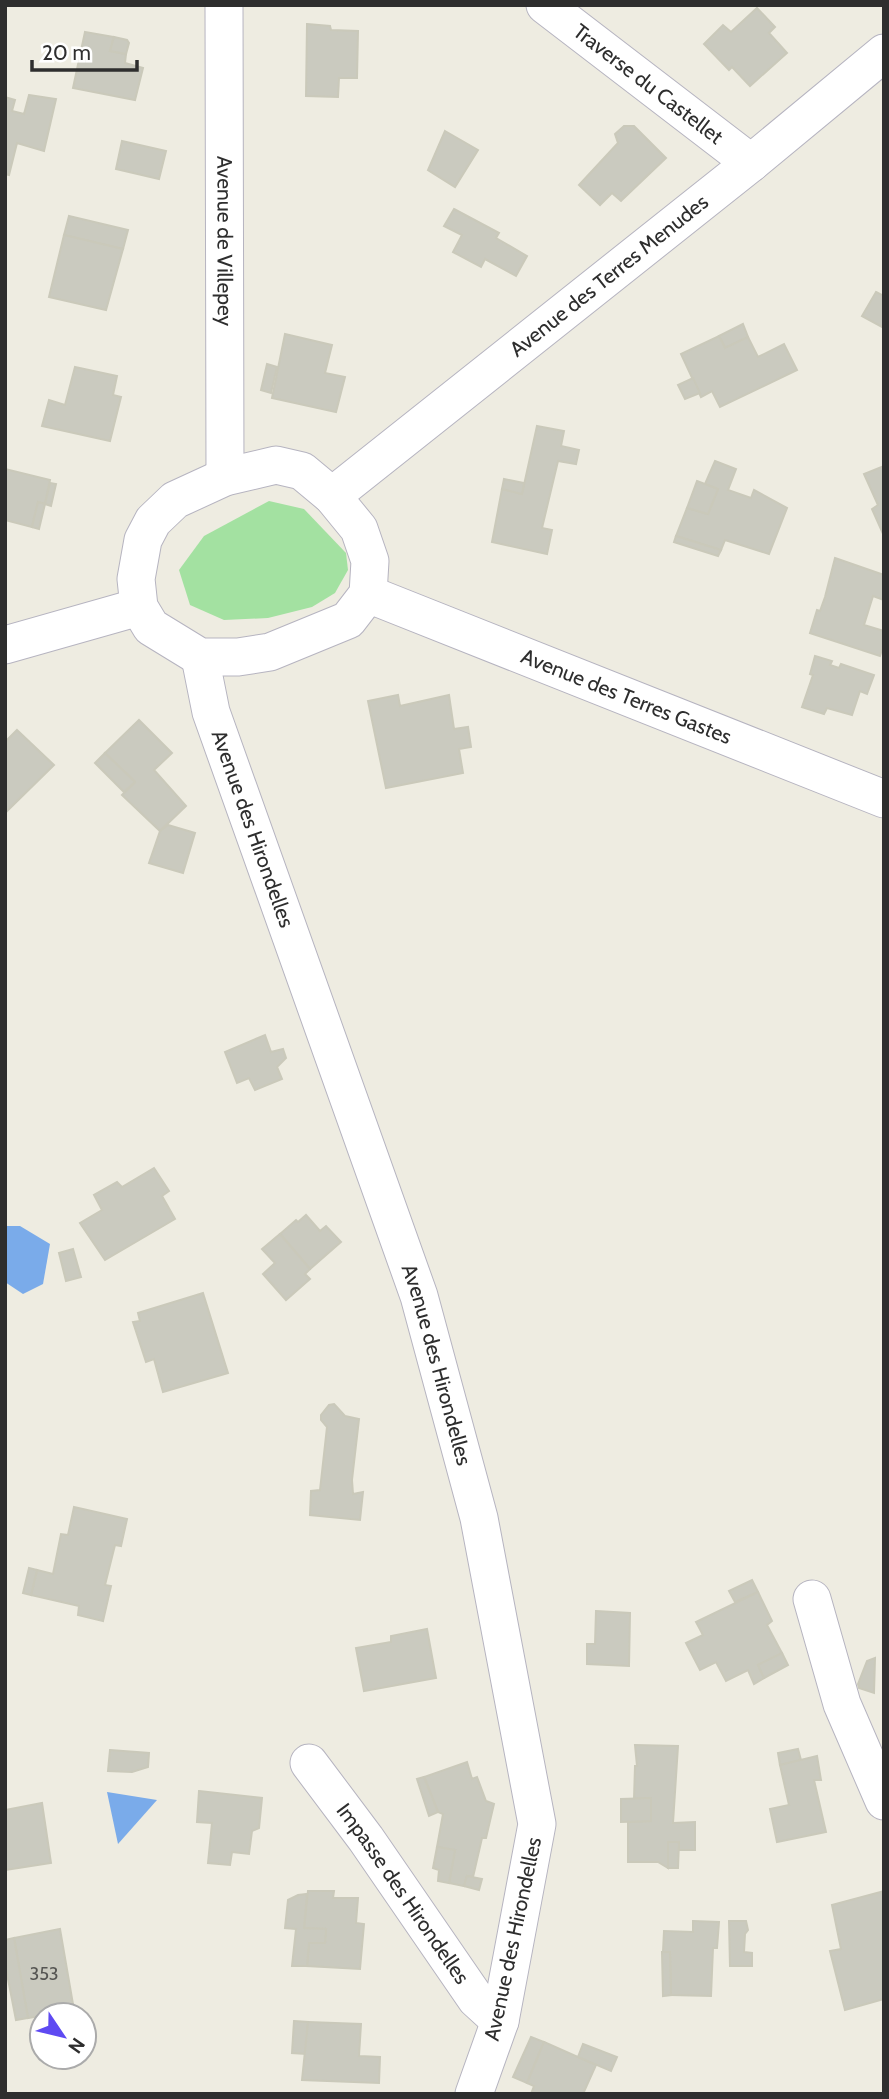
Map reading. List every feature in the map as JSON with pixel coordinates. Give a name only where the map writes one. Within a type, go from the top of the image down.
[{"type":"street","name":"Avenue de Villepey","points":[[224,5],[225,477]]},
{"type":"street","name":"Traverse du Castellet","points":[[545,5],[751,163]]},
{"type":"street","name":"Avenue des Terres Menudes","points":[[332,496],[751,163],[884,53]]},
{"type":"street","points":[[276,465],[302,471],[332,496],[359,529],[370,561],[368,594],[348,620],[280,648],[238,657],[200,657],[151,627],[139,607],[136,579],[143,540],[153,521],[175,500],[225,477],[276,465]]},
{"type":"street","name":"Avenue des Terres Gastes","points":[[368,594],[884,799]]},
{"type":"street","points":[[5,645],[139,607]]},
{"type":"street","name":"Avenue des Hirondelles","points":[[200,657],[211,712],[419,1296],[479,1518],[537,1825],[500,2021],[474,2094]]},
{"type":"street","points":[[812,1599],[842,1704],[884,1801]]},
{"type":"street","name":"Impasse des Hirondelles","points":[[309,1763],[366,1839],[476,1999],[500,2021]]},
{"type":"green space","points":[[269,501],[304,509],[346,553],[348,570],[335,593],[312,607],[268,618],[224,620],[190,605],[179,570],[204,536]]},
{"type":"water","points":[[5,1226],[20,1226],[50,1244],[43,1284],[23,1294],[5,1282]]},
{"type":"water","points":[[107,1792],[157,1800],[118,1844]]},
{"type":"building","points":[[757,8],[775,27],[769,33],[787,53],[750,86],[732,67],[729,70],[704,44],[723,25],[731,32]]},
{"type":"building","points":[[307,24],[330,26],[331,30],[358,31],[357,78],[339,78],[338,97],[306,96]]},
{"type":"building","points":[[85,32],[114,37],[110,51],[126,54],[125,63],[143,68],[135,100],[73,88]]},
{"type":"building","points":[[114,37],[127,40],[129,43],[126,54],[110,51]]},
{"type":"building","points":[[29,95],[56,99],[44,151],[17,143],[9,175],[5,174],[5,97],[15,100],[12,111],[24,114]]},
{"type":"building","points":[[624,126],[634,126],[666,158],[621,201],[612,193],[600,205],[579,185],[618,143],[615,134]]},
{"type":"building","points":[[445,131],[478,150],[455,187],[428,170]]},
{"type":"building","points":[[122,141],[166,151],[159,179],[116,169]]},
{"type":"building","points":[[454,209],[499,233],[496,238],[527,256],[516,276],[485,259],[481,267],[453,252],[462,235],[444,226]]},
{"type":"building","points":[[69,216],[128,230],[123,249],[64,235]]},
{"type":"building","points":[[64,235],[123,249],[106,310],[49,297]]},
{"type":"building","points":[[876,292],[884,296],[884,328],[862,316]]},
{"type":"building","points":[[743,324],[748,337],[725,348],[719,336]]},
{"type":"building","points":[[285,334],[332,345],[325,373],[345,377],[336,412],[272,398]]},
{"type":"building","points":[[719,336],[725,348],[748,337],[758,357],[784,344],[797,370],[720,407],[712,391],[701,397],[681,354]]},
{"type":"building","points":[[267,364],[277,367],[271,393],[261,390]]},
{"type":"building","points":[[75,367],[117,376],[113,395],[121,397],[110,441],[42,426],[49,400],[65,405]]},
{"type":"building","points":[[693,378],[700,393],[685,399],[678,385]]},
{"type":"building","points":[[537,426],[564,431],[561,446],[579,450],[576,464],[558,461],[542,528],[552,530],[547,554],[492,542],[502,489],[522,494]]},
{"type":"building","points":[[715,461],[736,469],[728,490],[751,498],[754,490],[787,508],[769,554],[725,540],[721,550],[676,536],[687,508],[708,514],[718,489],[705,484]]},
{"type":"building","points":[[884,466],[884,536],[872,509],[878,505],[864,474]]},
{"type":"building","points":[[5,469],[50,480],[45,504],[38,502],[32,527],[5,520]]},
{"type":"building","points":[[504,479],[524,483],[522,494],[502,489]]},
{"type":"building","points":[[697,481],[718,489],[708,514],[687,508]]},
{"type":"building","points":[[50,483],[56,484],[51,506],[45,504]]},
{"type":"building","points":[[38,502],[45,504],[39,529],[32,527]]},
{"type":"building","points":[[676,536],[721,550],[718,556],[674,542]]},
{"type":"building","points":[[835,558],[884,575],[884,600],[873,596],[864,625],[884,631],[880,656],[810,633],[817,610],[820,611],[825,597]]},
{"type":"building","points":[[815,656],[832,661],[830,665],[839,668],[841,664],[874,675],[867,694],[860,691],[852,715],[827,708],[824,714],[802,707],[813,675],[810,674]]},
{"type":"building","points":[[398,695],[400,706],[449,695],[454,729],[468,727],[471,747],[459,749],[463,773],[386,788],[368,701]]},
{"type":"building","points":[[139,720],[172,753],[154,770],[186,806],[160,831],[122,795],[135,782],[105,753]]},
{"type":"building","points":[[17,730],[54,765],[5,813],[5,742]]},
{"type":"building","points":[[105,753],[135,782],[124,792],[95,763]]},
{"type":"building","points":[[168,825],[195,833],[183,873],[149,863],[160,831]]},
{"type":"building","points":[[265,1035],[271,1052],[283,1049],[286,1058],[277,1067],[282,1079],[255,1090],[249,1078],[237,1083],[225,1052]]},
{"type":"building","points":[[154,1168],[169,1191],[162,1196],[175,1219],[105,1260],[80,1223],[102,1210],[94,1195],[117,1182],[122,1187]]},
{"type":"building","points":[[306,1215],[320,1231],[326,1226],[341,1242],[310,1269],[280,1234]]},
{"type":"building","points":[[280,1234],[310,1269],[305,1274],[310,1279],[286,1300],[263,1274],[275,1263],[262,1249]]},
{"type":"building","points":[[73,1249],[81,1277],[66,1281],[59,1253]]},
{"type":"building","points":[[203,1293],[228,1373],[163,1392],[154,1359],[146,1362],[133,1322],[140,1321],[138,1313]]},
{"type":"building","points":[[334,1404],[345,1416],[359,1419],[352,1480],[353,1494],[363,1492],[360,1520],[310,1515],[311,1491],[320,1490],[327,1427],[321,1420],[321,1415],[329,1405]]},
{"type":"building","points":[[74,1507],[127,1519],[121,1546],[115,1545],[105,1585],[111,1586],[103,1621],[78,1615],[79,1606],[31,1595],[37,1570],[53,1574],[61,1534],[68,1535]]},
{"type":"building","points":[[29,1568],[37,1570],[31,1595],[23,1593]]},
{"type":"building","points":[[752,1580],[758,1592],[735,1602],[729,1591]]},
{"type":"building","points":[[758,1592],[772,1621],[767,1625],[782,1653],[758,1665],[764,1678],[754,1684],[748,1670],[726,1681],[716,1662],[700,1670],[686,1643],[703,1635],[696,1622]]},
{"type":"building","points":[[596,1611],[630,1613],[629,1666],[587,1664],[587,1644],[595,1644]]},
{"type":"building","points":[[427,1629],[436,1678],[364,1691],[356,1648],[391,1642],[391,1636]]},
{"type":"building","points":[[782,1653],[788,1665],[764,1678],[758,1665]]},
{"type":"building","points":[[875,1658],[874,1693],[859,1688],[858,1684],[867,1661]]},
{"type":"building","points":[[635,1745],[678,1746],[673,1823],[695,1822],[695,1850],[679,1850],[679,1842],[668,1842],[668,1868],[658,1862],[628,1862],[628,1822],[651,1821],[651,1798],[634,1799],[637,1766]]},
{"type":"building","points":[[798,1749],[801,1760],[780,1765],[778,1753]]},
{"type":"building","points":[[110,1750],[149,1753],[148,1767],[132,1772],[108,1771]]},
{"type":"building","points":[[817,1756],[821,1780],[814,1780],[826,1832],[777,1842],[770,1809],[789,1805],[780,1765]]},
{"type":"building","points":[[467,1762],[472,1779],[477,1777],[486,1801],[494,1804],[486,1838],[482,1838],[473,1877],[467,1876],[464,1886],[449,1883],[455,1850],[437,1847],[443,1814],[438,1812],[424,1777]]},
{"type":"building","points":[[424,1777],[438,1812],[429,1816],[417,1779]]},
{"type":"building","points":[[199,1791],[262,1798],[259,1828],[252,1831],[249,1854],[232,1852],[230,1865],[208,1863],[212,1823],[197,1822]]},
{"type":"building","points":[[651,1798],[651,1821],[621,1822],[621,1799]]},
{"type":"building","points":[[42,1803],[51,1863],[5,1870],[5,1810]]},
{"type":"building","points":[[668,1842],[679,1842],[678,1868],[668,1868]]},
{"type":"building","points":[[437,1847],[455,1850],[449,1883],[438,1881],[439,1870],[433,1868]]},
{"type":"building","points":[[467,1876],[482,1879],[479,1890],[464,1886]]},
{"type":"building","points":[[308,1891],[334,1891],[333,1898],[358,1898],[356,1923],[364,1924],[360,1969],[307,1966],[309,1943],[325,1943],[326,1929],[304,1928]]},
{"type":"building","points":[[884,1891],[884,1999],[845,2010],[830,1951],[841,1949],[832,1905]]},
{"type":"building","points":[[307,1894],[304,1928],[326,1929],[325,1943],[309,1943],[307,1966],[292,1966],[296,1929],[285,1928],[288,1900]]},
{"type":"building","points":[[693,1921],[719,1922],[717,1948],[713,1948],[711,1996],[671,1995],[670,1952],[663,1952],[664,1931],[693,1932]]},
{"type":"building","points":[[729,1921],[746,1921],[748,1930],[745,1934],[744,1952],[752,1953],[752,1966],[730,1966]]},
{"type":"building","points":[[60,1929],[72,2001],[28,2001],[28,2018],[14,1938]]},
{"type":"building","points":[[14,1938],[28,2018],[16,2020],[5,1964],[5,1940]]},
{"type":"building","points":[[662,1952],[670,1952],[671,1995],[663,1996]]},
{"type":"building","points":[[294,2021],[308,2022],[306,2054],[292,2053]]},
{"type":"building","points":[[308,2022],[361,2024],[359,2056],[380,2057],[379,2083],[302,2080]]},
{"type":"building","points":[[531,2037],[544,2042],[527,2083],[513,2077]]},
{"type":"building","points":[[544,2042],[596,2065],[583,2094],[531,2094],[534,2086],[527,2083]]},
{"type":"building","points":[[583,2044],[617,2057],[611,2071],[578,2057]]}]
